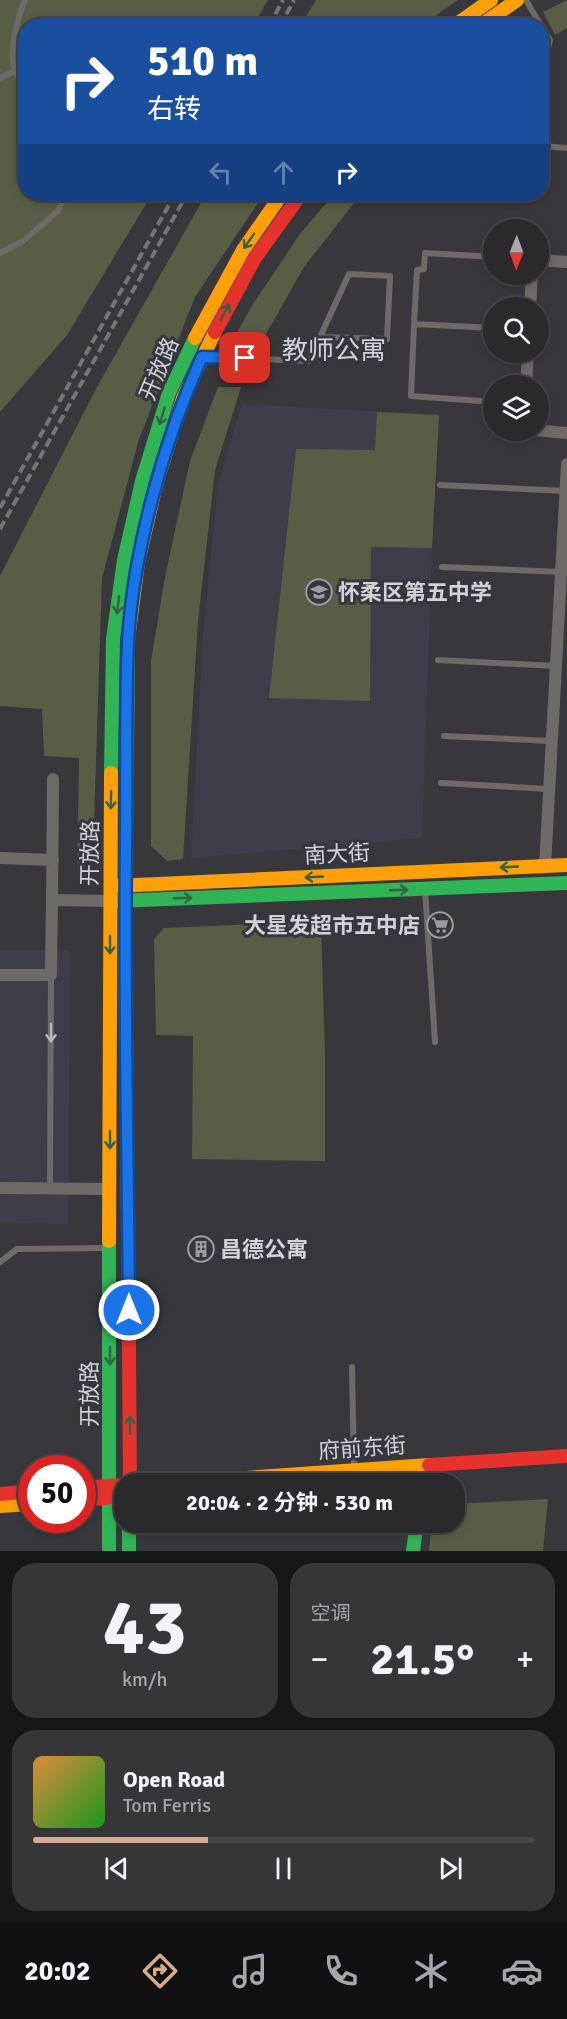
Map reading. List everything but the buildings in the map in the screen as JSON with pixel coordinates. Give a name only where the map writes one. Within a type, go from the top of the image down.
[{"type":"main road","points":[[465,18],[491,0]]},
{"type":"main road","points":[[491,18],[517,0]]},
{"type":"main road","name":"开放路","points":[[109,1551],[110,886],[114,639],[124,560],[142,481],[169,393],[187,353],[243,249],[277,201]]},
{"type":"main road","name":"开放路","points":[[130,1473],[125,886],[128,640],[138,562],[163,463],[183,398],[202,357],[255,258],[296,201]]},
{"type":"main road","name":"南大街","points":[[110,886],[567,865]]},
{"type":"main road","name":"南大街","points":[[110,901],[567,883]]},
{"type":"main road","name":"府前东街","points":[[366,1473],[567,1456]]},
{"type":"main road","name":"府前东街","points":[[465,1474],[567,1465]]},
{"type":"main road","points":[[96,1490],[114,1493]]},
{"type":"main road","points":[[96,1496],[114,1490]]},
{"type":"main road","points":[[0,1494],[18,1492]]},
{"type":"main road","points":[[0,1506],[18,1505]]},
{"type":"main road","points":[[129,1533],[129,1551]]},
{"type":"main road","points":[[413,1551],[415,1533]]},
{"type":"street","points":[[549,261],[567,262]]},
{"type":"street","points":[[549,431],[567,432]]},
{"type":"street","points":[[545,866],[567,464]]},
{"type":"street","points":[[0,975],[51,975],[53,779]]},
{"type":"street","points":[[0,858],[53,860]]},
{"type":"street","points":[[52,900],[110,901]]},
{"type":"street","points":[[0,1188],[110,1188]]},
{"type":"lane","points":[[18,75],[15,71],[13,52],[18,16],[25,0]]},
{"type":"lane","points":[[526,0],[536,18]]},
{"type":"lane","points":[[0,78],[15,71]]},
{"type":"lane","points":[[549,147],[567,148]]},
{"type":"lane","points":[[0,253],[23,241],[58,211],[62,201]]},
{"type":"lane","points":[[483,256],[425,253],[424,269],[417,270],[411,396],[483,401]]},
{"type":"lane","points":[[202,357],[310,361],[320,337],[349,274],[390,276],[387,339],[320,337]]},
{"type":"lane","points":[[414,324],[483,327]]},
{"type":"lane","points":[[440,486],[566,490]]},
{"type":"lane","points":[[442,567],[561,572]]},
{"type":"lane","points":[[438,660],[556,666]]},
{"type":"lane","points":[[444,736],[552,741]]},
{"type":"lane","points":[[441,783],[549,789]]},
{"type":"lane","points":[[425,889],[435,1041]]},
{"type":"lane","points":[[50,1188],[51,975]]},
{"type":"lane","points":[[0,1262],[16,1249],[110,1248]]},
{"type":"lane","points":[[352,1367],[354,1473]]},
{"type":"shaded area","name":"怀柔区第五中学","points":[[242,404],[439,415],[422,838],[191,858],[203,636],[218,485]]},
{"type":"shaded area","points":[[0,950],[70,951],[68,1224],[0,1223]]},
{"type":"green space","points":[[0,0],[268,0],[257,18],[18,18],[18,201],[148,201],[67,335],[0,412]]},
{"type":"green space","points":[[316,0],[458,0],[432,18],[305,18]]},
{"type":"green space","points":[[567,0],[567,28],[555,35],[549,24],[549,18],[546,18],[543,12]]},
{"type":"green space","points":[[202,201],[259,201],[195,297],[139,439],[102,578],[92,880],[77,879],[79,758],[44,756],[42,709],[0,706],[0,576],[97,387]]},
{"type":"green space","points":[[328,201],[356,201],[304,267],[254,355],[226,352],[253,304],[300,234]]},
{"type":"green space","points":[[218,387],[241,387],[215,470],[198,621],[183,859],[167,861],[151,846],[151,661],[165,577],[190,461]]},
{"type":"green space","points":[[377,412],[439,415],[432,548],[371,547],[370,701],[269,698],[296,449],[375,450]]},
{"type":"green space","points":[[321,921],[325,1161],[192,1159],[193,1036],[156,1035],[154,939],[164,928]]},
{"type":"green space","points":[[548,1499],[543,1551],[429,1551],[431,1533],[465,1533],[465,1503]]},
{"type":"railway","points":[[273,18],[283,0]]},
{"type":"railway","points":[[284,18],[294,0]]},
{"type":"railway","points":[[0,508],[171,201]]},
{"type":"railway","points":[[0,529],[183,201]]},
{"type":"traffic: fast","points":[[111,773],[113,639],[124,560],[142,481],[169,393],[195,338]]},
{"type":"traffic: fast","points":[[125,937],[128,655]]},
{"type":"traffic: fast","points":[[115,901],[567,883]]},
{"type":"traffic: fast","points":[[109,1241],[109,1551]]},
{"type":"traffic: fast","points":[[129,1533],[129,1551]]},
{"type":"traffic: fast","points":[[413,1551],[415,1533]]},
{"type":"traffic: slow","points":[[465,18],[491,0]]},
{"type":"traffic: slow","points":[[491,18],[517,0]]},
{"type":"traffic: slow","points":[[195,338],[243,250],[277,201]]},
{"type":"traffic: slow","points":[[128,655],[138,562],[156,485],[183,398],[215,332]]},
{"type":"traffic: slow","points":[[109,1241],[111,773]]},
{"type":"traffic: slow","points":[[114,886],[567,865]]},
{"type":"traffic: slow","points":[[125,937],[128,1219]]},
{"type":"traffic: slow","points":[[315,1473],[429,1465]]},
{"type":"traffic: slow","points":[[0,1506],[18,1505]]},
{"type":"traffic: jam","points":[[215,332],[255,258],[296,201]]},
{"type":"traffic: jam","points":[[128,1219],[130,1473]]},
{"type":"traffic: jam","points":[[429,1465],[567,1456]]},
{"type":"traffic: jam","points":[[96,1487],[114,1486]]},
{"type":"traffic: jam","points":[[0,1494],[18,1492]]},
{"type":"traffic: jam","points":[[96,1499],[114,1497]]},
{"type":"place","name":"怀柔区第五中学","points":[[319,592]]},
{"type":"place","name":"大星发超市五中店","points":[[440,925]]},
{"type":"place","name":"昌德公寓","points":[[201,1249]]},
{"type":"district","name":"教师公寓","points":[[334,351]]},
{"type":"route","points":[[129,1310],[125,900],[128,640],[138,562],[156,485],[183,398],[202,357],[245,358]]}]
